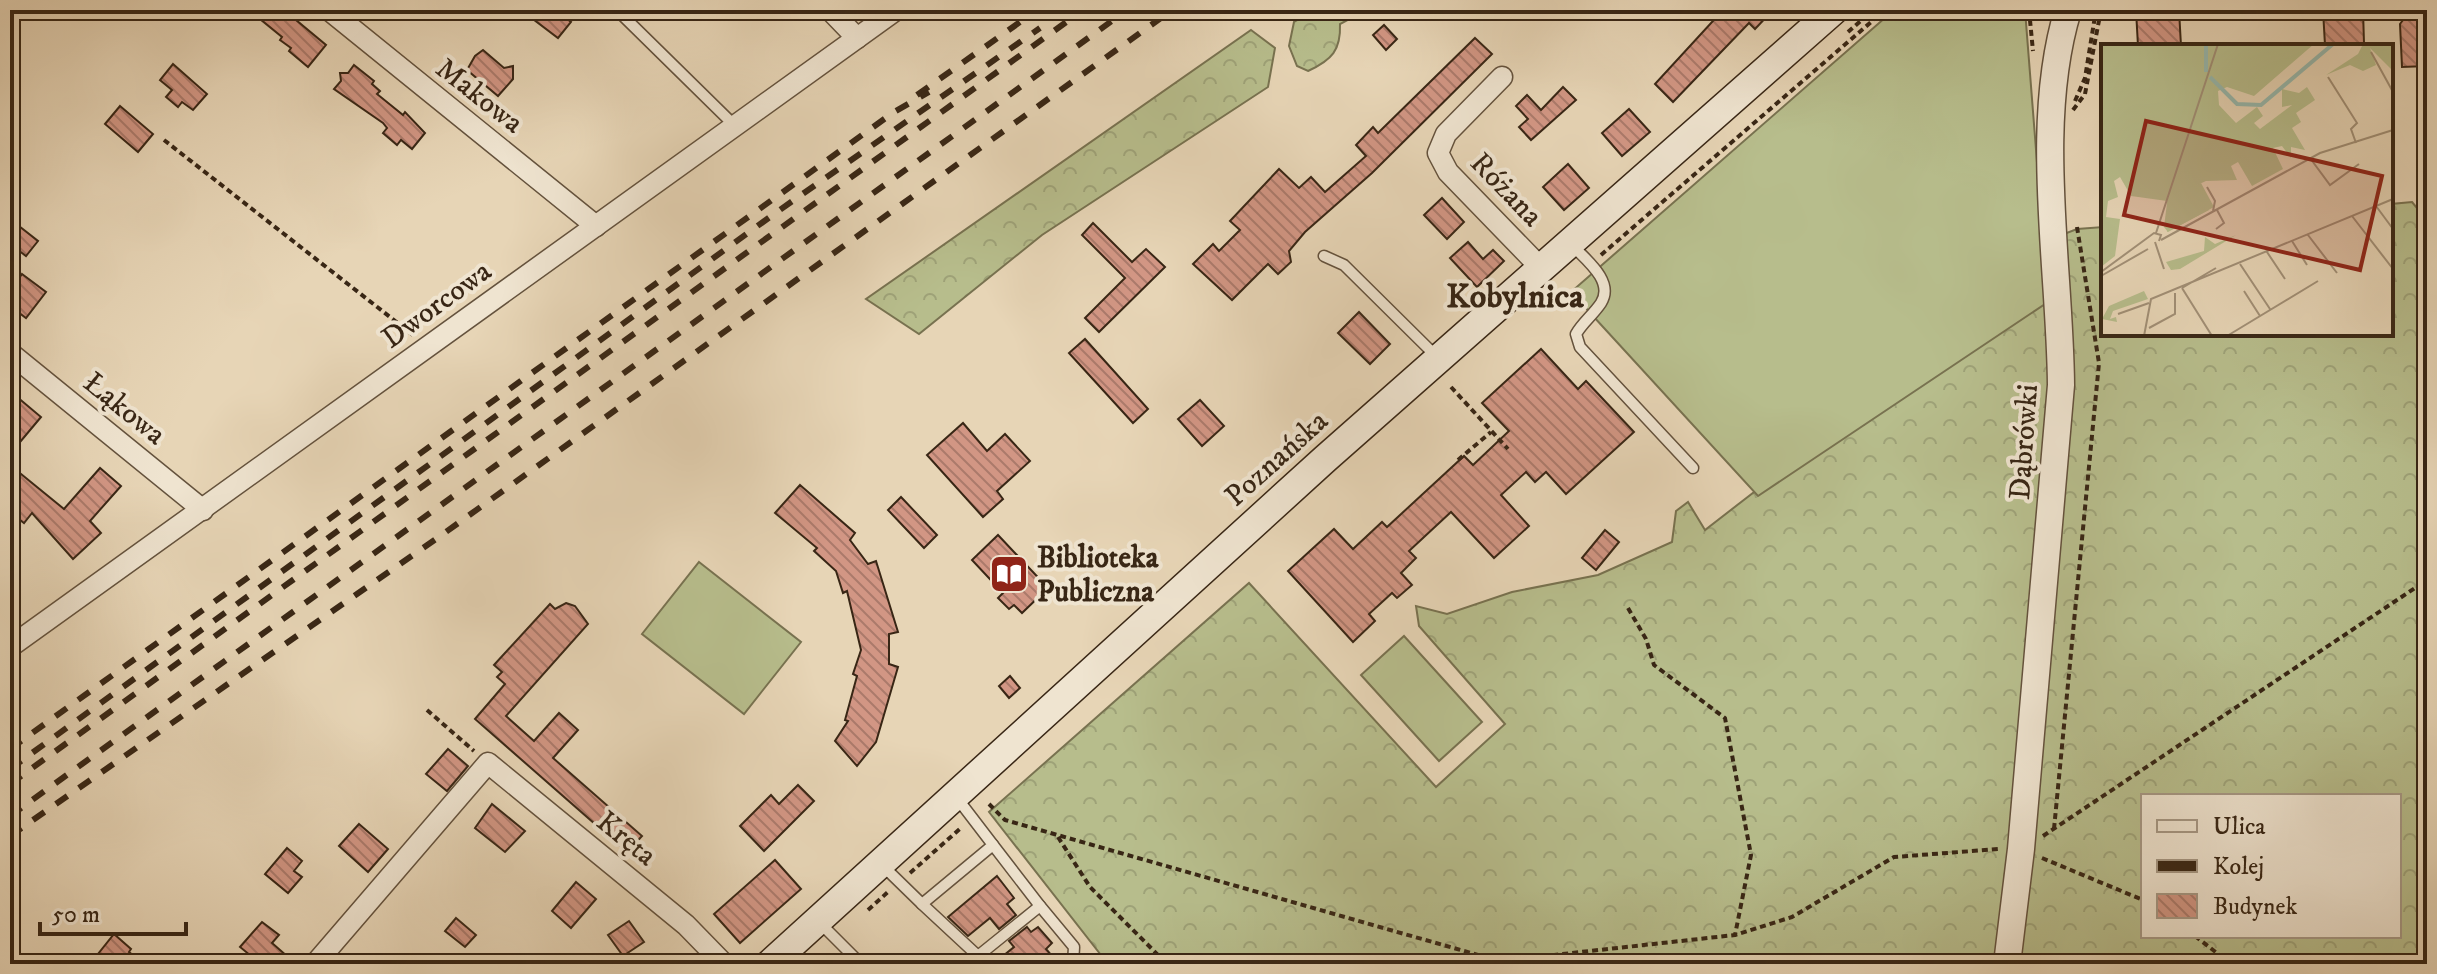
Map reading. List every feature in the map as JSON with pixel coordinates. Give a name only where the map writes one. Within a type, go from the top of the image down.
[{"type":"main road","name":"Poznańska","points":[[770,964],[817,920],[890,873],[955,795],[1570,242],[1834,10]]},
{"type":"street","name":"Makowa","points":[[329,10],[596,226]]},
{"type":"street","points":[[830,10],[857,38]]},
{"type":"street","name":"Dworcowa","points":[[10,647],[896,10]]},
{"type":"street","name":"Dąbrówki","points":[[2007,964],[2021,849],[2061,385],[2050,134],[2058,39],[2054,10]]},
{"type":"street","name":"Dąbrówki","points":[[2058,39],[2068,10]]},
{"type":"street","name":"Różana","points":[[1502,77],[1446,134],[1438,153],[1448,172],[1541,268]]},
{"type":"street","name":"Łąkowa","points":[[10,353],[203,510]]},
{"type":"street","points":[[315,964],[488,763]]},
{"type":"street","name":"Kręta","points":[[488,763],[686,925],[724,964]]},
{"type":"lane","points":[[617,10],[735,126]]},
{"type":"lane","points":[[1570,242],[1601,277],[1605,288],[1604,299],[1576,334],[1580,347],[1693,468]]},
{"type":"lane","points":[[1324,256],[1344,265],[1439,359]]},
{"type":"lane","points":[[955,795],[1074,947],[1073,964]]},
{"type":"lane","points":[[922,904],[993,845]]},
{"type":"lane","points":[[890,873],[986,964]]},
{"type":"lane","points":[[978,956],[1040,906]]},
{"type":"lane","points":[[817,920],[861,964]]},
{"type":"path","points":[[1599,256],[1885,10]]},
{"type":"path","points":[[2070,115],[2070,107],[2081,93],[2085,78],[2098,10]]},
{"type":"path","points":[[2070,124],[2073,109],[2085,94],[2090,77],[2098,10]]},
{"type":"path","points":[[164,140],[428,347]]},
{"type":"path","points":[[2075,214],[2099,363],[2054,829],[2427,580]]},
{"type":"path","points":[[1451,387],[1508,449]]},
{"type":"path","points":[[1458,460],[1491,432]]},
{"type":"path","points":[[1628,608],[1646,639],[1654,665],[1725,718],[1751,855],[1735,935]]},
{"type":"path","points":[[427,710],[488,763]]},
{"type":"path","points":[[989,804],[1005,820],[1500,963],[1735,935],[1792,917],[1894,857],[1956,850],[2021,849],[2141,899]]},
{"type":"path","points":[[867,910],[890,873],[962,827]]},
{"type":"path","points":[[1057,835],[1090,887],[1167,964]]},
{"type":"path","points":[[2198,938],[2231,964]]},
{"type":"green space","points":[[1315,10],[1366,10],[1340,24],[1339,41],[1333,53],[1308,71],[1297,66],[1289,46],[1294,22]]},
{"type":"green space","points":[[1894,10],[2025,10],[2048,302],[1758,496],[1571,292]]},
{"type":"green space","points":[[1251,30],[1275,48],[1268,87],[1042,235],[919,334],[866,299]]},
{"type":"green space","points":[[2412,202],[2427,220],[2427,964],[1108,964],[989,812],[1249,583],[1436,787],[1505,724],[1419,626],[1416,606],[1447,614],[1512,592],[1598,575],[1672,542],[1676,511],[1688,502],[1705,530],[1997,304],[2043,242],[2077,229],[2101,227],[2101,336],[2393,336],[2393,204]]},
{"type":"green space","points":[[699,562],[801,642],[744,714],[642,634]]},
{"type":"green space","points":[[1404,636],[1482,722],[1439,761],[1361,675]]},
{"type":"building","points":[[249,10],[284,10],[326,45],[308,67],[289,51],[291,48],[280,40],[282,37]]},
{"type":"building","points":[[521,10],[556,10],[571,22],[558,38]]},
{"type":"building","points":[[1723,10],[1773,10],[1755,29],[1749,23],[1673,102],[1655,84]]},
{"type":"building","points":[[2136,10],[2179,10],[2181,44],[2138,44]]},
{"type":"building","points":[[2323,10],[2363,10],[2364,43],[2325,44]]},
{"type":"building","points":[[2427,10],[2427,66],[2402,67],[2400,24],[2410,11]]},
{"type":"building","points":[[1384,25],[1397,39],[1386,50],[1373,35]]},
{"type":"building","points":[[1475,38],[1492,54],[1372,173],[1305,232],[1289,251],[1291,262],[1278,274],[1268,264],[1232,300],[1193,264],[1213,244],[1219,251],[1240,230],[1230,221],[1279,169],[1299,188],[1311,177],[1325,192],[1366,156],[1356,145],[1373,127],[1378,133]]},
{"type":"building","points":[[483,50],[504,68],[513,66],[513,79],[498,96],[467,70],[475,56]]},
{"type":"building","points":[[173,64],[207,94],[193,110],[182,102],[178,107],[166,97],[172,90],[160,80]]},
{"type":"building","points":[[354,65],[374,81],[372,84],[380,91],[377,94],[403,115],[405,112],[425,133],[412,149],[401,140],[397,145],[383,133],[387,128],[383,123],[334,89],[341,81],[340,73],[348,73]]},
{"type":"building","points":[[1563,87],[1576,100],[1531,140],[1519,127],[1528,119],[1516,106],[1527,95],[1541,110]]},
{"type":"building","points":[[120,106],[153,134],[138,152],[105,124]]},
{"type":"building","points":[[1629,109],[1650,132],[1622,156],[1602,133]]},
{"type":"building","points":[[1568,164],[1589,188],[1564,210],[1543,187]]},
{"type":"building","points":[[1442,198],[1464,222],[1447,239],[1424,215]]},
{"type":"building","points":[[10,219],[38,241],[26,256],[10,244]]},
{"type":"building","points":[[1093,223],[1132,262],[1146,249],[1165,267],[1099,332],[1085,318],[1125,278],[1082,235]]},
{"type":"building","points":[[1468,242],[1483,259],[1493,250],[1504,261],[1477,287],[1450,258]]},
{"type":"building","points":[[22,274],[46,292],[26,318],[10,306],[10,291]]},
{"type":"building","points":[[1359,312],[1390,344],[1370,364],[1338,333]]},
{"type":"building","points":[[1085,339],[1148,409],[1133,423],[1069,353]]},
{"type":"building","points":[[1541,349],[1578,389],[1586,381],[1634,432],[1566,494],[1546,472],[1535,482],[1526,472],[1501,495],[1529,526],[1494,558],[1451,512],[1409,551],[1416,558],[1401,573],[1412,585],[1397,598],[1392,593],[1369,614],[1375,621],[1353,642],[1288,571],[1334,529],[1353,549],[1382,522],[1387,527],[1464,456],[1473,465],[1509,431],[1482,403]]},
{"type":"building","points":[[10,391],[41,417],[10,454]]},
{"type":"building","points":[[1200,400],[1224,426],[1202,446],[1178,419]]},
{"type":"building","points":[[963,423],[987,451],[1005,434],[1030,461],[997,491],[1003,499],[983,517],[927,455]]},
{"type":"building","points":[[10,465],[64,509],[100,468],[121,486],[90,521],[101,533],[73,559],[32,513],[24,523],[10,512]]},
{"type":"building","points":[[800,485],[855,533],[850,540],[868,564],[876,561],[898,632],[889,634],[889,664],[898,667],[876,742],[857,766],[835,741],[848,721],[845,720],[857,676],[853,674],[861,650],[847,591],[843,593],[836,571],[814,551],[817,548],[775,513]]},
{"type":"building","points":[[901,497],[937,535],[924,548],[888,510]]},
{"type":"building","points":[[1605,530],[1619,542],[1596,570],[1582,558]]},
{"type":"building","points":[[998,535],[1048,588],[1022,613],[1014,605],[1009,609],[998,598],[1003,593],[972,560]]},
{"type":"building","points":[[566,603],[575,606],[588,624],[506,716],[534,741],[559,713],[578,730],[553,758],[642,836],[627,852],[475,719],[505,684],[497,677],[502,672],[494,665],[550,604],[555,609]]},
{"type":"building","points":[[1010,676],[1020,688],[1009,698],[999,686]]},
{"type":"building","points":[[448,749],[468,766],[447,791],[426,774]]},
{"type":"building","points":[[798,785],[814,801],[764,851],[740,826],[771,795],[779,804]]},
{"type":"building","points":[[492,804],[525,831],[505,852],[475,828]]},
{"type":"building","points":[[359,824],[388,849],[368,872],[339,846]]},
{"type":"building","points":[[287,848],[302,861],[294,871],[302,877],[288,893],[265,874]]},
{"type":"building","points":[[775,860],[801,889],[740,943],[714,914]]},
{"type":"building","points":[[997,876],[1014,898],[1007,904],[1016,915],[999,929],[990,918],[968,936],[948,917]]},
{"type":"building","points":[[576,882],[596,899],[571,928],[552,911]]},
{"type":"building","points":[[456,918],[476,935],[465,947],[445,931]]},
{"type":"building","points":[[629,921],[644,942],[623,956],[608,935]]},
{"type":"building","points":[[262,922],[279,935],[272,943],[296,964],[261,964],[240,947]]},
{"type":"building","points":[[1027,927],[1031,932],[1038,927],[1052,943],[1046,949],[1059,964],[993,964],[1014,947],[1009,941]]},
{"type":"building","points":[[114,934],[131,949],[129,952],[144,964],[90,964]]},
{"type":"railway","points":[[917,95],[1037,10]]},
{"type":"railway","points":[[10,784],[1083,10]]},
{"type":"railway","points":[[10,816],[1127,10]]},
{"type":"railway","points":[[10,836],[443,534],[1172,10]]},
{"type":"railway","points":[[10,769],[774,214],[1040,28]]},
{"type":"railway","points":[[10,749],[894,112],[929,92]]},
{"type":"place","name":"Biblioteka Publiczna","points":[[1009,574]]},
{"type":"district","name":"Kobylnica","points":[[1515,295]]}]
